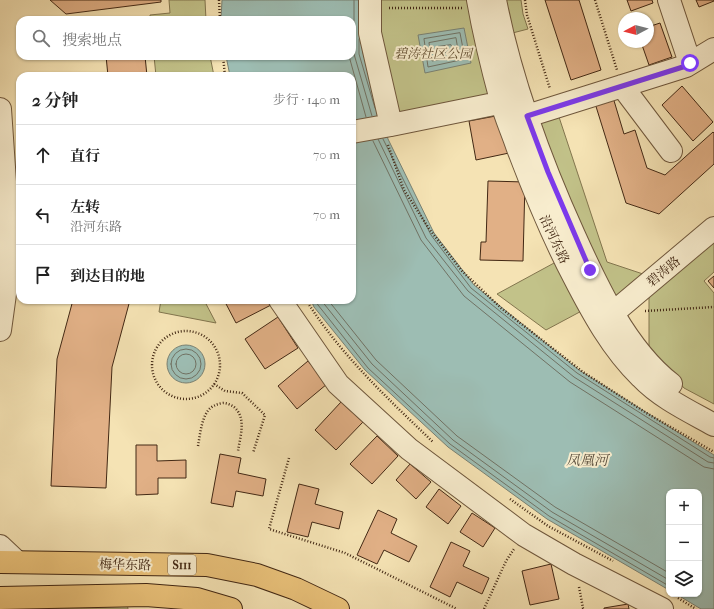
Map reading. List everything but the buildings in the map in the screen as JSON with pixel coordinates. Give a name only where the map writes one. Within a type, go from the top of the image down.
[{"type":"main road","name":"梅华东路","points":[[8,562],[208,565],[256,575],[296,589],[338,609]]},
{"type":"main road","points":[[0,598],[146,602],[197,599],[231,609]]},
{"type":"street","points":[[669,0],[690,63]]},
{"type":"street","name":"沿河东路","points":[[484,2],[530,179],[563,257],[584,297],[610,340],[641,378],[655,389],[714,425]]},
{"type":"street","points":[[370,4],[370,33],[384,127]]},
{"type":"street","points":[[527,116],[686,66],[714,49]]},
{"type":"street","points":[[622,86],[671,151]]},
{"type":"street","points":[[356,131],[384,127],[510,99]]},
{"type":"street","name":"沿河东路","points":[[510,99],[527,116],[566,216],[590,270],[625,332],[656,372],[676,388],[714,411]]},
{"type":"street","points":[[0,110],[9,246],[9,265],[0,330]]},
{"type":"street","name":"碧涛路","points":[[613,313],[714,228]]},
{"type":"street","points":[[283,304],[338,384],[409,449],[524,535],[574,564],[669,603]]},
{"type":"street","points":[[0,546],[8,562]]},
{"type":"path","points":[[219,0],[220,16]]},
{"type":"path","points":[[525,0],[527,14],[556,107]]},
{"type":"path","points":[[595,0],[622,86]]},
{"type":"path","points":[[370,4],[467,8],[484,2]]},
{"type":"path","points":[[223,60],[225,72]]},
{"type":"path","points":[[384,127],[390,152],[404,190],[430,230],[462,271],[501,308],[583,372],[648,414],[714,452]]},
{"type":"path","points":[[309,304],[317,317],[360,371],[434,443]]},
{"type":"path","points":[[644,311],[714,307]]},
{"type":"path","points":[[181,330],[193,331],[204,335],[213,343],[219,353],[221,365],[219,376],[214,384],[206,393],[197,397],[186,399],[176,397],[166,392],[159,385],[154,375],[152,364],[154,352],[160,342],[170,334],[181,330]]},
{"type":"path","points":[[214,384],[224,391],[242,393],[265,415],[253,453]]},
{"type":"path","points":[[198,446],[202,423],[207,412],[214,405],[224,403],[232,405],[241,417],[242,431],[238,451]]},
{"type":"path","points":[[289,458],[269,529],[344,553],[457,609]]},
{"type":"path","points":[[506,496],[548,526],[616,563]]},
{"type":"path","points":[[484,609],[506,561],[524,535]]},
{"type":"path","points":[[669,603],[696,609]]},
{"type":"green space","points":[[169,0],[205,0],[206,16],[150,16],[170,13]]},
{"type":"green space","name":"碧涛社区公园","points":[[373,0],[484,0],[499,93],[392,116]]},
{"type":"green space","points":[[490,0],[521,0],[523,14],[528,29],[497,37]]},
{"type":"green space","points":[[154,60],[211,60],[213,72],[156,72]]},
{"type":"green space","points":[[557,111],[607,262],[649,276],[618,302],[520,121]]},
{"type":"green space","points":[[714,232],[714,272],[704,281],[714,293],[714,404],[684,388],[649,346],[649,285]]},
{"type":"green space","points":[[578,250],[604,299],[546,330],[497,294]]},
{"type":"green space","points":[[160,304],[206,304],[216,323],[159,312]]},
{"type":"green space","points":[[127,603],[128,609],[0,609],[0,606]]},
{"type":"water","name":"凤凰河","points":[[222,0],[363,0],[363,53],[388,139],[434,233],[474,285],[579,370],[714,455],[714,609],[701,609],[681,597],[702,597],[702,489],[666,489],[666,588],[547,519],[448,447],[365,370],[314,307],[313,304],[356,304],[356,72],[229,72],[227,60],[356,60],[356,16],[221,16]]},
{"type":"water","points":[[464,28],[471,63],[425,73],[418,35]]},
{"type":"water","points":[[182,345],[190,345],[197,348],[202,353],[205,364],[202,375],[197,380],[190,383],[182,383],[175,380],[170,375],[167,368],[167,360],[170,353],[175,348]]},
{"type":"route","points":[[590,270],[548,172],[527,116],[686,66],[690,63]]}]
